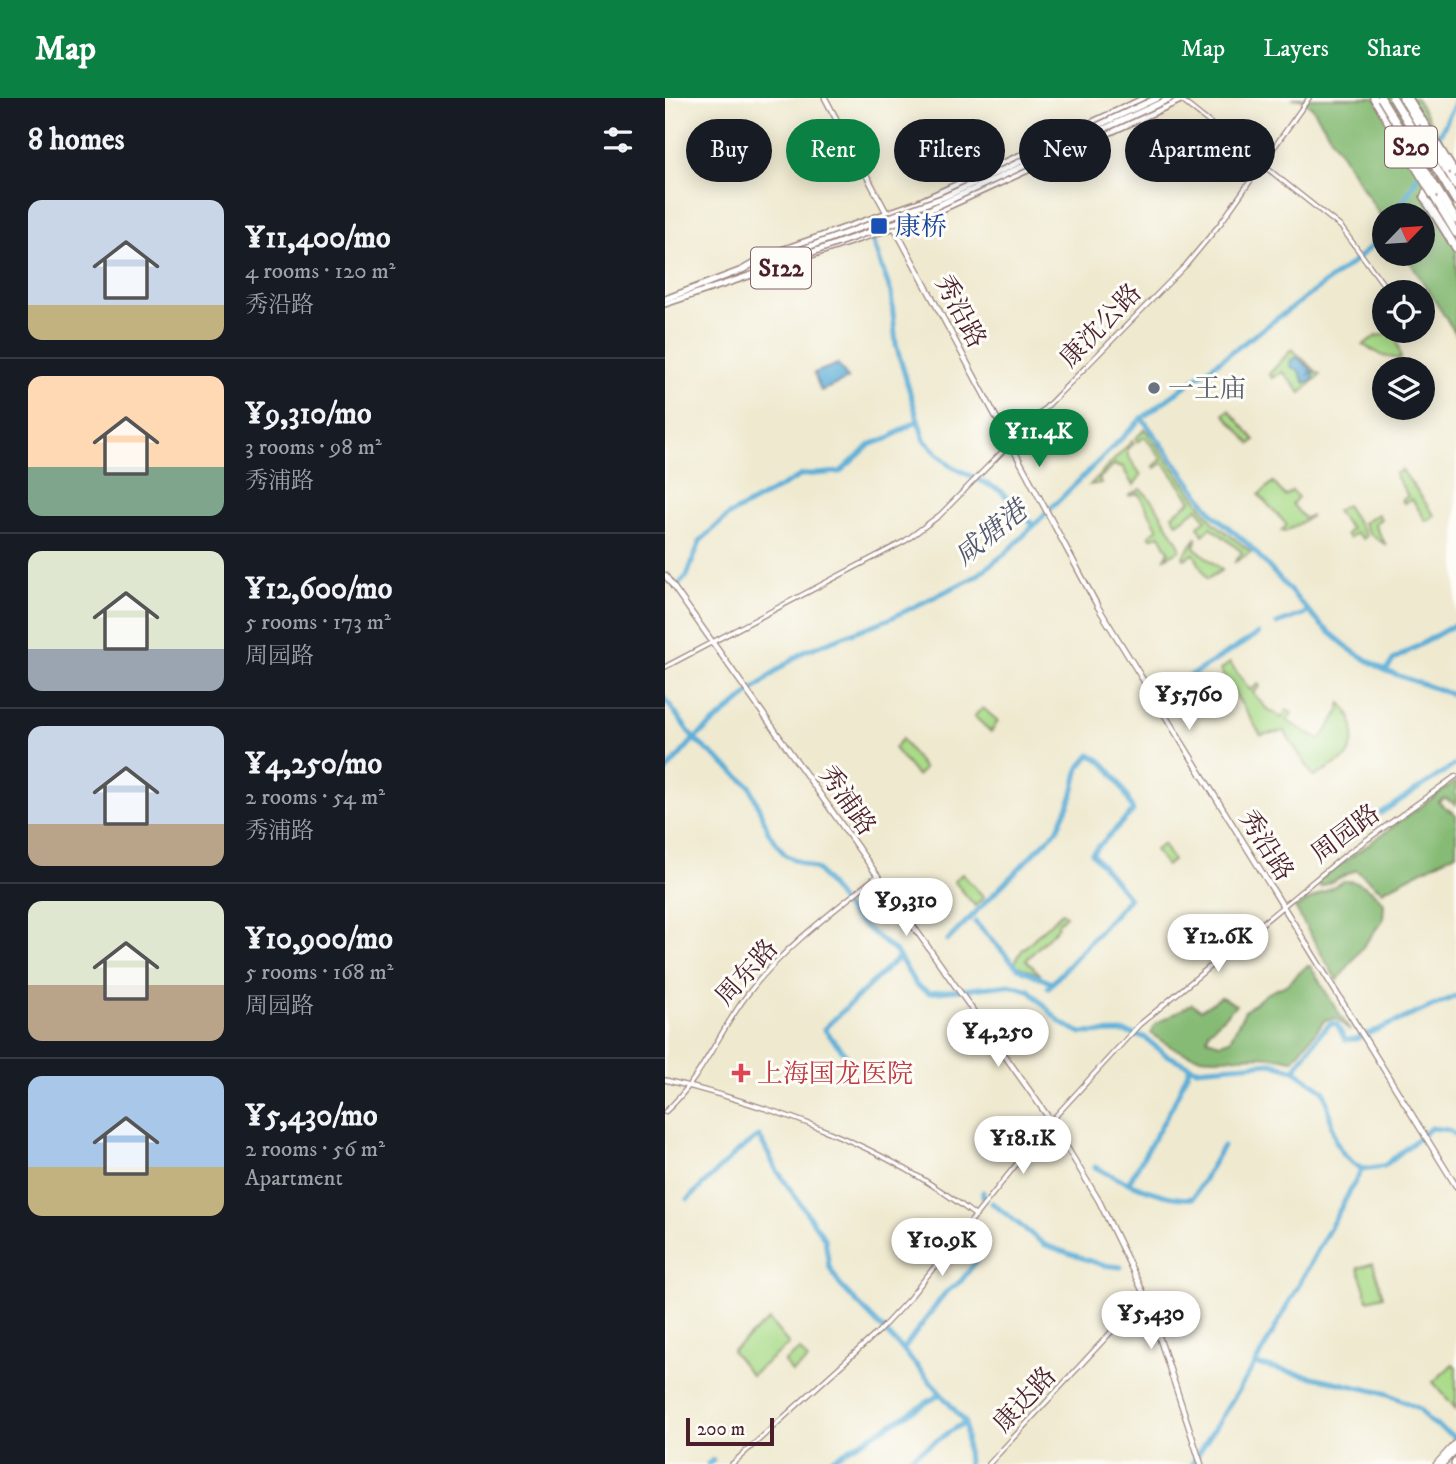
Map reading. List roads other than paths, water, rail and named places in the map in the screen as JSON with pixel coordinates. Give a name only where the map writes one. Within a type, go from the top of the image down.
[{"type":"highway","points":[[1374,98],[1437,195],[1456,242]]},
{"type":"highway","name":"S20","points":[[1381,98],[1437,195],[1456,220]]},
{"type":"highway","name":"S20","points":[[1393,98],[1456,201]]},
{"type":"highway","points":[[1403,98],[1453,172]]},
{"type":"highway","points":[[1408,98],[1422,126]]},
{"type":"highway","points":[[1456,185],[1448,160],[1441,162],[1424,193],[1456,248]]},
{"type":"highway","points":[[1442,210],[1456,233]]},
{"type":"highway","points":[[1438,1464],[1455,1448]]},
{"type":"highway","points":[[1447,1464],[1455,1448]]},
{"type":"main road","name":"秀沿路","points":[[825,98],[1117,640],[1456,1186]]},
{"type":"main road","name":"S122","points":[[665,304],[743,274],[769,254],[888,213],[997,168],[1145,98]]},
{"type":"main road","points":[[743,274],[944,197],[1157,98]]},
{"type":"main road","points":[[787,258],[922,213],[1171,98]]},
{"type":"main road","name":"S122","points":[[665,299],[743,274],[775,270],[961,203],[1182,99]]},
{"type":"main road","name":"秀浦路","points":[[665,575],[1051,1121],[1099,1201],[1147,1300],[1201,1464]]},
{"type":"street","name":"康沈公路","points":[[1275,147],[1309,98]]},
{"type":"street","points":[[1182,99],[1207,119]]},
{"type":"street","points":[[1275,174],[1341,227],[1380,280]]},
{"type":"street","name":"康沈公路","points":[[665,667],[905,541],[940,515],[1186,265],[1249,182]]},
{"type":"street","name":"周园路","points":[[732,1464],[888,1322],[1051,1121],[1139,1025],[1344,856],[1456,776]]},
{"type":"street","name":"周东路","points":[[665,1112],[691,1086],[723,1028],[754,986],[836,909],[877,876]]},
{"type":"street","points":[[665,1080],[769,1108],[858,1143],[920,1175],[976,1216]]},
{"type":"street","name":"康达路","points":[[989,1464],[1113,1330],[1147,1300]]},
{"type":"water","points":[[1297,357],[1311,369],[1309,374],[1314,371],[1313,380],[1305,383],[1299,371],[1290,366],[1291,360]]},
{"type":"water","points":[[838,364],[848,379],[821,391],[814,373]]},
{"type":"waterway","name":"咸塘港","points":[[1435,145],[1456,101]]},
{"type":"waterway","name":"咸塘港","points":[[1403,203],[1430,154]]},
{"type":"waterway","points":[[872,239],[891,293],[896,345],[924,440],[949,465],[1001,491],[1034,526]]},
{"type":"waterway","name":"咸塘港","points":[[665,772],[694,739],[780,668],[805,651],[889,619],[975,577],[1006,553],[1142,418],[1355,261],[1372,245]]},
{"type":"waterway","points":[[1142,418],[1214,515],[1249,545],[1321,625],[1352,651],[1386,671],[1456,696]]},
{"type":"waterway","points":[[677,586],[687,576],[700,541],[729,515],[802,475],[840,472],[871,444],[887,439],[917,421]]},
{"type":"waterway","points":[[1277,624],[1309,612]]},
{"type":"waterway","points":[[1386,671],[1393,660],[1456,624]]},
{"type":"waterway","points":[[1167,690],[1258,634]]},
{"type":"waterway","points":[[665,699],[694,739],[750,786],[769,833],[785,855],[818,870],[852,916],[896,952],[916,985],[929,993],[1011,985],[1029,990],[1061,1023],[1081,1033],[1125,1032],[1144,1037],[1166,1055],[1196,1069],[1271,1063],[1294,1070],[1324,1091],[1337,1144],[1343,1153],[1362,1169],[1384,1166],[1431,1128],[1448,1130],[1456,1136]]},
{"type":"waterway","points":[[948,940],[1057,830],[1072,797],[1079,768],[1090,755],[1097,758],[1116,778],[1133,811],[1092,853],[1129,898],[1048,988]]},
{"type":"waterway","points":[[1381,813],[1456,764]]},
{"type":"waterway","points":[[975,922],[1018,968],[1052,983]]},
{"type":"waterway","points":[[847,1056],[824,1029],[899,957]]},
{"type":"waterway","points":[[1294,1070],[1331,1023],[1337,1024],[1345,1040],[1356,1039],[1456,996]]},
{"type":"waterway","points":[[1129,1182],[1173,1105],[1190,1067]]},
{"type":"waterway","points":[[688,1199],[736,1153],[759,1136],[776,1169],[825,1239],[829,1266],[840,1285],[903,1350],[965,1422],[968,1464]]},
{"type":"waterway","points":[[1095,1167],[1157,1193],[1193,1198],[1223,1146]]},
{"type":"waterway","points":[[1192,1464],[1261,1354],[1362,1169]]},
{"type":"waterway","points":[[983,1192],[983,1197]]},
{"type":"waterway","points":[[992,1203],[1045,1245],[1102,1265],[1121,1267]]},
{"type":"waterway","points":[[903,1350],[945,1293],[961,1281],[984,1251]]},
{"type":"waterway","points":[[1255,1364],[1388,1394],[1420,1409],[1428,1420],[1456,1438]]},
{"type":"waterway","points":[[824,1464],[941,1394]]},
{"type":"waterway","points":[[900,1464],[965,1422]]},
{"type":"waterway","points":[[708,1464],[713,1460]]},
{"type":"place","name":"康桥","points":[[879,226]]},
{"type":"place","name":"一王庙","points":[[1154,388]]},
{"type":"place","name":"上海国龙医院","points":[[741,1073]]}]
